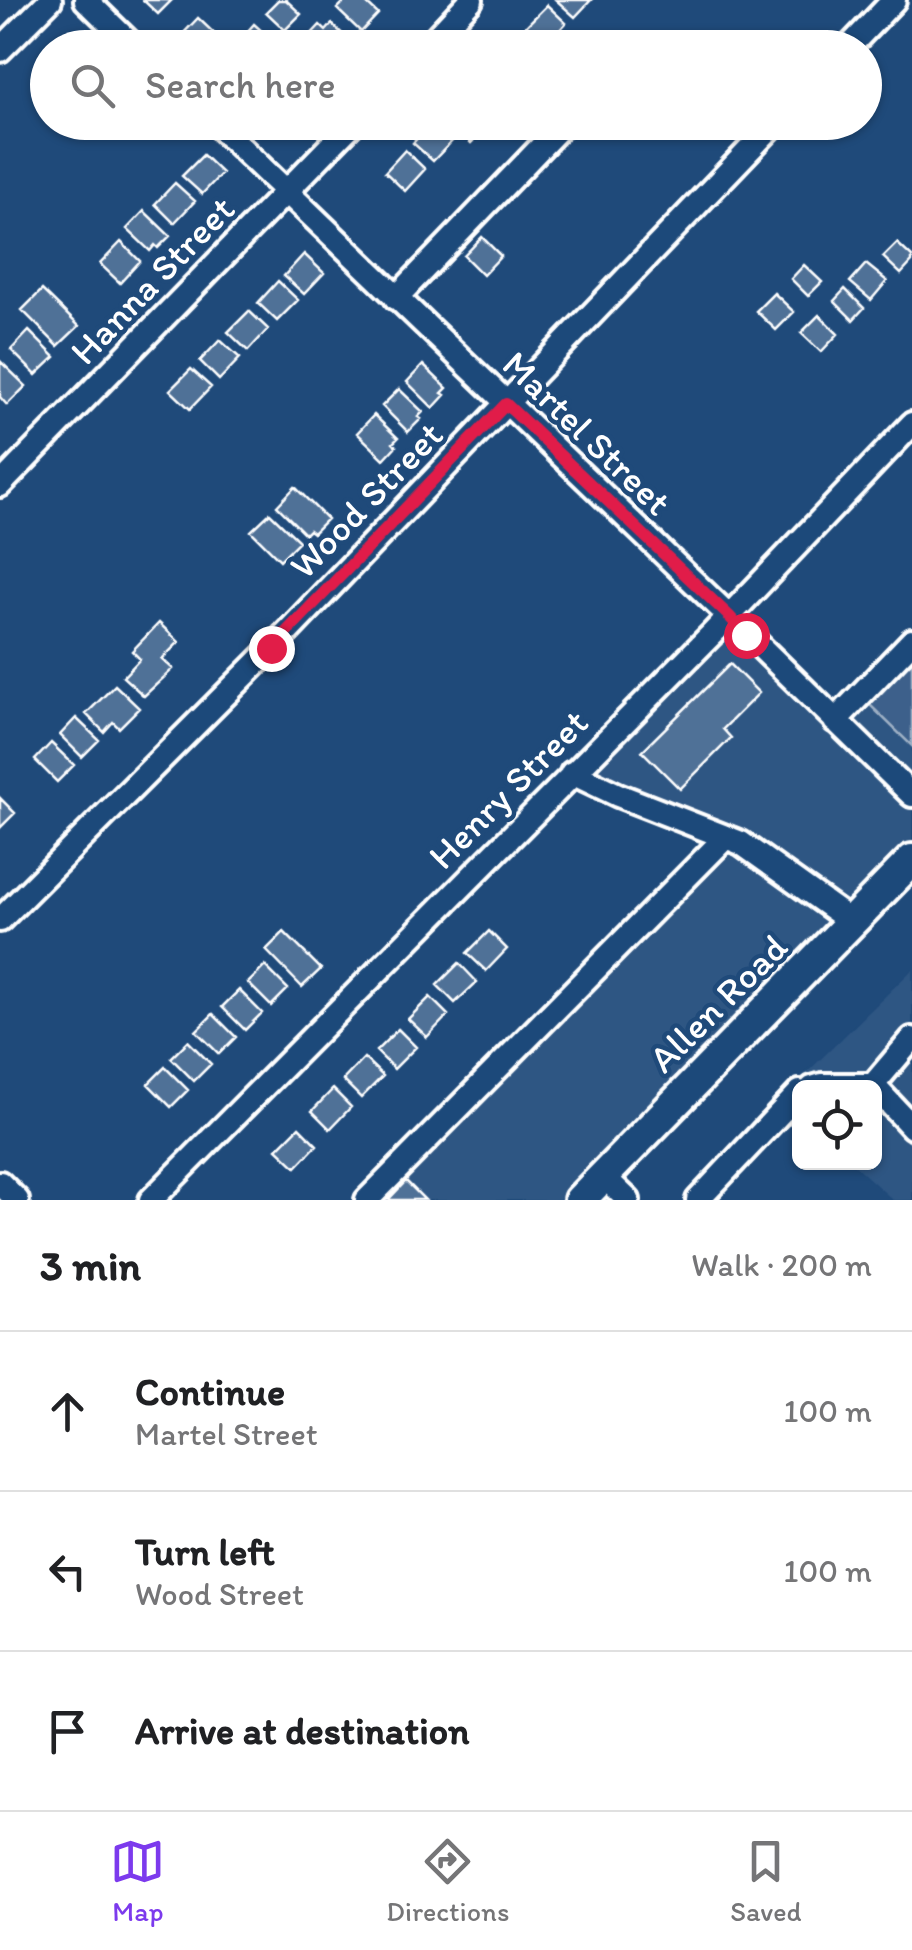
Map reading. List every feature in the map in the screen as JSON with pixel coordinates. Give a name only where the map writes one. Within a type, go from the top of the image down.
[{"type":"main road","name":"Allen Road","points":[[580,1200],[912,860]]},
{"type":"street","points":[[0,50],[50,0]]},
{"type":"street","points":[[86,0],[117,30]]},
{"type":"street","points":[[443,30],[471,0]]},
{"type":"street","points":[[865,30],[894,0]]},
{"type":"street","name":"Martel Street","points":[[233,140],[912,795]]},
{"type":"street","name":"Hanna Street","points":[[0,486],[337,140]]},
{"type":"street","points":[[396,298],[547,140]]},
{"type":"street","name":"Wood Street","points":[[0,920],[271,648],[759,140]]},
{"type":"street","name":"Henry Street","points":[[152,1200],[729,616],[912,424]]},
{"type":"street","points":[[835,720],[912,641]]},
{"type":"street","points":[[572,773],[741,843],[853,923]]},
{"type":"street","points":[[367,1200],[726,837]]},
{"type":"street","points":[[877,1080],[912,1039]]},
{"type":"street","points":[[882,1095],[912,1127]]},
{"type":"street","points":[[698,1200],[792,1100]]},
{"type":"street","points":[[603,1176],[628,1200]]},
{"type":"street","points":[[0,1183],[17,1200]]},
{"type":"shaded area","points":[[729,616],[835,720],[912,641],[912,860],[580,1200],[367,1200],[717,846],[572,773]]},
{"type":"shaded area","points":[[912,660],[912,746],[869,704]]},
{"type":"shaded area","points":[[912,970],[912,1200],[893,1200],[860,1170],[882,1170],[882,1080],[799,1080]]},
{"type":"shaded area","points":[[792,1087],[792,1106],[782,1097]]},
{"type":"building","points":[[143,0],[172,0],[158,14]]},
{"type":"building","points":[[278,0],[286,0],[301,14],[285,30],[266,12]]},
{"type":"building","points":[[346,0],[363,0],[378,14],[359,30],[337,9]]},
{"type":"building","points":[[556,0],[591,0],[575,17]]},
{"type":"building","points":[[547,5],[566,23],[560,30],[530,30],[526,26]]},
{"type":"building","points":[[198,18],[211,30],[187,30]]},
{"type":"building","points":[[416,140],[453,140],[433,161],[413,143]]},
{"type":"building","points":[[405,150],[425,169],[405,191],[385,172]]},
{"type":"building","points":[[203,155],[222,173],[202,194],[182,176]]},
{"type":"building","points":[[175,183],[195,201],[174,223],[155,204]]},
{"type":"building","points":[[144,211],[170,236],[150,251],[127,229]]},
{"type":"building","points":[[482,237],[501,256],[483,275],[464,256]]},
{"type":"building","points":[[121,242],[140,261],[120,283],[100,264]]},
{"type":"building","points":[[897,243],[912,257],[901,274],[883,257]]},
{"type":"building","points":[[304,254],[324,273],[304,294],[284,276]]},
{"type":"building","points":[[866,264],[887,281],[871,300],[850,282]]},
{"type":"building","points":[[804,265],[822,282],[808,296],[791,279]]},
{"type":"building","points":[[278,281],[298,300],[277,321],[258,303]]},
{"type":"building","points":[[845,289],[864,308],[853,320],[834,301]]},
{"type":"building","points":[[42,290],[79,326],[58,346],[22,310]]},
{"type":"building","points":[[774,293],[794,312],[776,330],[756,311]]},
{"type":"building","points":[[249,311],[268,329],[248,351],[228,332]]},
{"type":"building","points":[[819,315],[838,334],[821,352],[801,333]]},
{"type":"building","points":[[29,331],[55,357],[36,375],[11,350]]},
{"type":"building","points":[[220,340],[240,358],[219,380],[200,361]]},
{"type":"building","points":[[0,361],[26,386],[7,405],[0,397]]},
{"type":"building","points":[[423,365],[447,388],[433,408],[407,382]]},
{"type":"building","points":[[191,369],[211,387],[190,409],[170,390]]},
{"type":"building","points":[[399,389],[423,412],[408,432],[382,406]]},
{"type":"building","points":[[374,415],[398,438],[384,459],[357,433]]},
{"type":"building","points":[[295,487],[327,519],[313,533],[309,530],[305,534],[277,506]]},
{"type":"building","points":[[270,513],[299,541],[280,560],[251,531]]},
{"type":"building","points":[[159,623],[179,642],[162,659],[173,669],[144,696],[123,677],[140,659],[132,651]]},
{"type":"building","points":[[730,664],[759,693],[723,729],[731,738],[680,789],[642,751]]},
{"type":"building","points":[[115,685],[139,708],[119,728],[113,722],[104,732],[86,714]]},
{"type":"building","points":[[76,718],[99,740],[82,757],[60,735]]},
{"type":"building","points":[[51,743],[74,765],[57,782],[35,760]]},
{"type":"building","points":[[0,798],[15,813],[0,828]]},
{"type":"building","points":[[489,931],[507,949],[486,971],[467,953]]},
{"type":"building","points":[[284,932],[321,969],[302,987],[266,950]]},
{"type":"building","points":[[459,963],[477,982],[455,1003],[437,985]]},
{"type":"building","points":[[265,966],[288,989],[271,1006],[248,983]]},
{"type":"building","points":[[239,990],[262,1013],[245,1030],[222,1007]]},
{"type":"building","points":[[430,997],[448,1015],[427,1037],[408,1019]]},
{"type":"building","points":[[213,1014],[236,1037],[219,1054],[196,1031]]},
{"type":"building","points":[[398,1029],[416,1047],[394,1069],[376,1051]]},
{"type":"building","points":[[188,1041],[211,1064],[194,1081],[171,1058]]},
{"type":"building","points":[[364,1058],[383,1076],[361,1098],[343,1080]]},
{"type":"building","points":[[165,1067],[188,1090],[171,1107],[148,1084]]},
{"type":"building","points":[[333,1089],[351,1107],[330,1129],[312,1111]]},
{"type":"building","points":[[299,1127],[317,1145],[296,1167],[277,1149]]},
{"type":"building","points":[[406,1181],[425,1200],[388,1200]]},
{"type":"route","points":[[271,648],[506,404],[746,635]]}]
